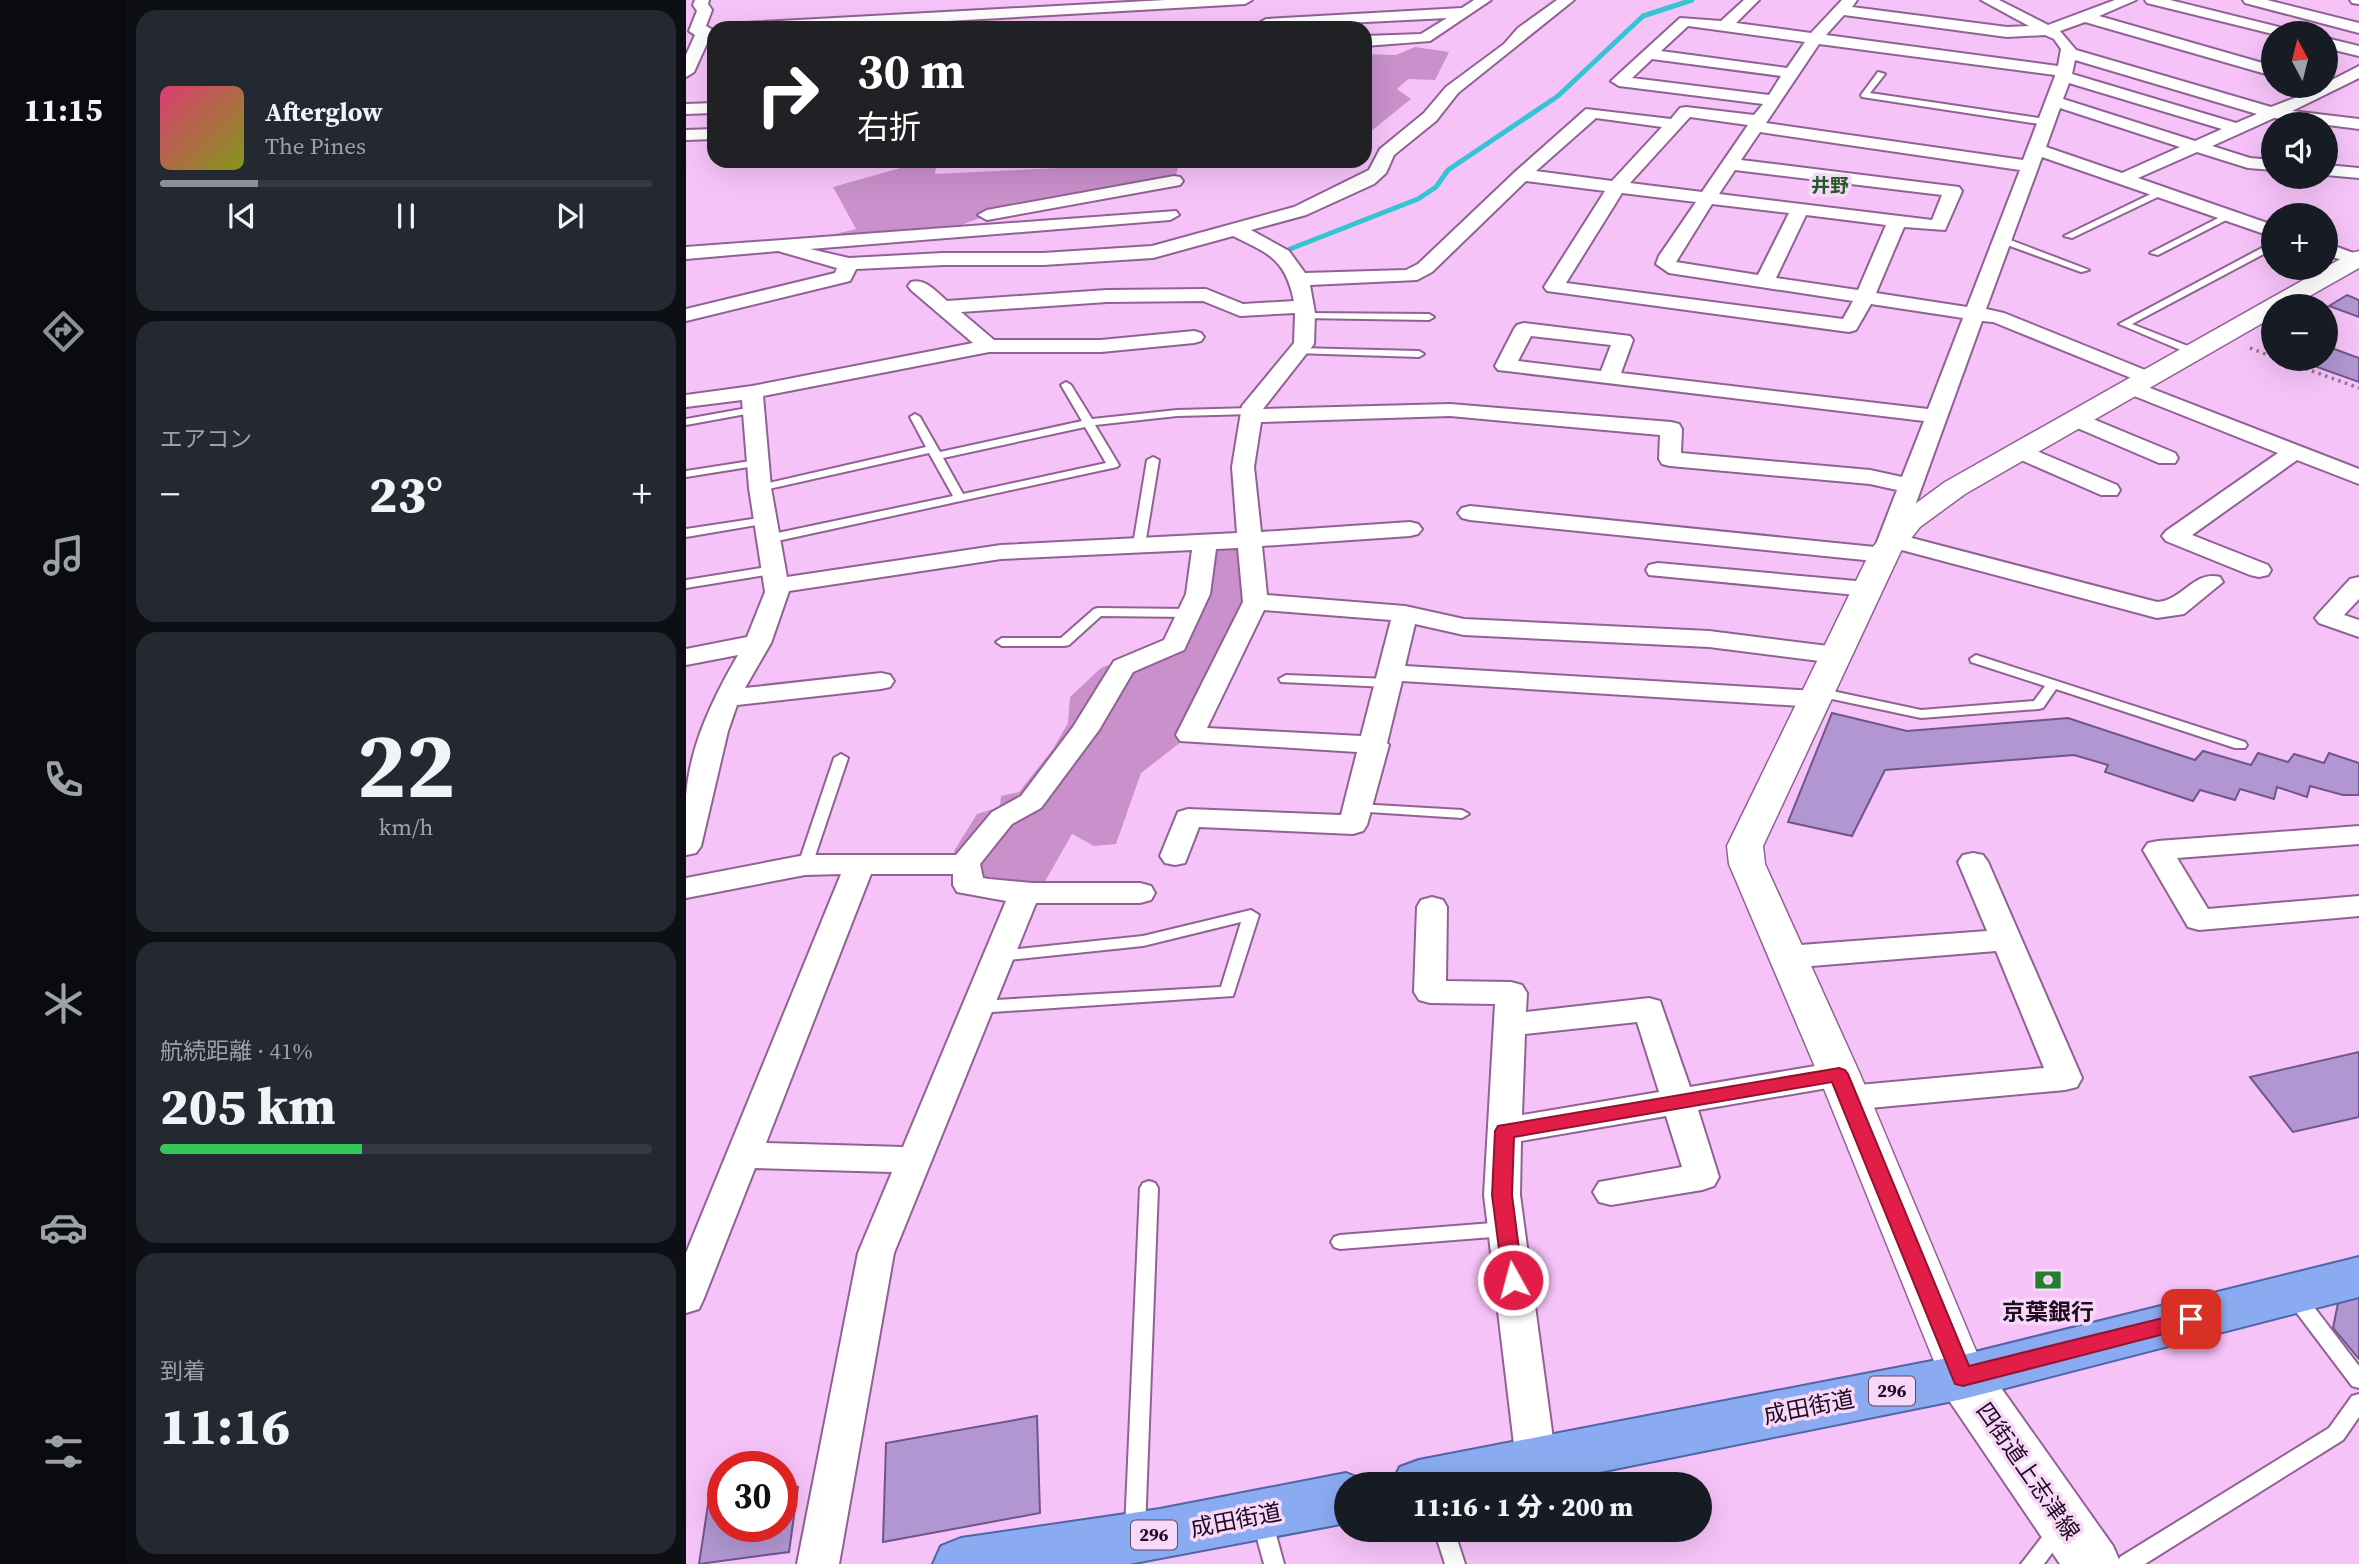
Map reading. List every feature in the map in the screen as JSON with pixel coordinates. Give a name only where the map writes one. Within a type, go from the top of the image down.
[{"type":"highway","name":"成田街道","points":[[1502,1472],[1536,1461],[1963,1377],[2359,1277]]},
{"type":"highway","name":"成田街道","points":[[961,1564],[1135,1538],[1267,1539],[1334,1504]]},
{"type":"main road","name":"四街道上志津線","points":[[1963,1377],[2079,1544]]},
{"type":"street","points":[[686,72],[695,51],[705,10],[700,5],[702,0]]},
{"type":"street","points":[[926,21],[929,0]]},
{"type":"street","points":[[954,21],[1245,0],[1265,21]]},
{"type":"street","points":[[1372,41],[1425,38],[1484,0]]},
{"type":"street","points":[[783,247],[849,264],[943,259],[1043,259],[1153,252],[1300,211],[1368,180],[1377,173],[1386,153],[1430,117],[1452,90],[1509,47],[1523,31],[1567,0]]},
{"type":"street","points":[[1725,26],[1752,0]]},
{"type":"street","points":[[1963,1377],[1843,1086],[1747,864],[1745,846],[1888,548],[2064,74],[2069,49],[2059,36],[1988,0]]},
{"type":"street","points":[[2076,0],[2107,9]]},
{"type":"street","points":[[2129,0],[2048,30],[2007,32],[1846,5],[1815,38],[1668,256],[1666,264],[1676,269],[1997,317],[2295,452],[2359,477]]},
{"type":"street","points":[[2151,0],[2261,27]]},
{"type":"street","points":[[2250,0],[2331,21]]},
{"type":"street","points":[[2337,21],[2359,11]]},
{"type":"street","points":[[1330,21],[1466,12]]},
{"type":"street","points":[[2085,17],[2261,68]]},
{"type":"street","points":[[791,21],[865,21]]},
{"type":"street","points":[[1773,100],[1619,81],[1685,21],[2064,74],[2236,128]]},
{"type":"street","points":[[2338,23],[2359,28]]},
{"type":"street","points":[[2338,46],[2359,51]]},
{"type":"street","points":[[695,51],[707,51]]},
{"type":"street","points":[[2068,53],[2269,112]]},
{"type":"street","points":[[1648,54],[1791,74]]},
{"type":"street","points":[[2338,81],[2359,71]]},
{"type":"street","points":[[2338,90],[2349,93]]},
{"type":"street","points":[[2274,112],[2303,98]]},
{"type":"street","points":[[2054,101],[2248,163],[2261,164]]},
{"type":"street","points":[[686,110],[707,108]]},
{"type":"street","points":[[1522,175],[1617,186],[1801,208],[1897,220],[1938,226],[1954,191],[1918,168],[1757,124],[1686,112],[1617,186],[1554,287],[1849,326],[1865,297],[1897,220]]},
{"type":"street","points":[[1298,279],[1410,276],[1425,268],[1522,175],[1592,113],[1674,124]]},
{"type":"street","points":[[2122,179],[2261,118]]},
{"type":"street","points":[[2338,121],[2359,124]]},
{"type":"street","points":[[686,135],[707,134]]},
{"type":"street","points":[[1730,163],[1918,168],[2033,158],[2122,179],[2261,227]]},
{"type":"street","points":[[1178,168],[1170,188],[1170,230],[1191,242]]},
{"type":"street","points":[[2338,171],[2359,173]]},
{"type":"street","points":[[936,234],[994,213],[1174,181]]},
{"type":"street","points":[[1764,282],[1801,208]]},
{"type":"street","points":[[686,253],[1170,215]]},
{"type":"street","points":[[1236,230],[1274,249],[1290,261],[1298,279],[1307,332],[1298,351],[1253,406],[1244,467],[1255,602],[1190,735],[1375,745]]},
{"type":"street","points":[[2338,253],[2357,259]]},
{"type":"street","points":[[2296,294],[2357,259]]},
{"type":"street","points":[[686,315],[843,277],[849,264]]},
{"type":"street","points":[[918,286],[989,345]]},
{"type":"street","points":[[943,307],[1107,296],[1206,295],[1240,310],[1305,311]]},
{"type":"street","points":[[1888,548],[1910,520],[1955,488],[2261,314]]},
{"type":"street","points":[[1609,378],[1623,340],[1524,330],[1505,366],[1936,416]]},
{"type":"street","points":[[686,401],[752,401],[989,345],[1101,346],[1194,337]]},
{"type":"street","points":[[686,846],[692,810],[726,698],[758,643],[770,616],[775,578],[759,475],[752,401]]},
{"type":"street","points":[[1252,414],[1450,410],[1671,429],[1670,458],[1870,477],[1910,486]]},
{"type":"street","points":[[2076,419],[2167,458]]},
{"type":"street","points":[[2020,451],[2109,490]]},
{"type":"street","points":[[2259,570],[2174,536],[2295,452]]},
{"type":"street","points":[[1471,513],[1888,548],[2157,610],[2175,609],[2211,582]]},
{"type":"street","points":[[775,578],[1001,552],[1409,529]]},
{"type":"street","points":[[962,866],[1002,818],[1031,802],[1085,730],[1124,667],[1175,645],[1198,594],[1205,542]]},
{"type":"street","points":[[1658,570],[1867,589]]},
{"type":"street","points":[[2359,584],[2328,618],[2359,629]]},
{"type":"street","points":[[1255,602],[1405,614],[1464,627],[1709,639],[1836,654]]},
{"type":"street","points":[[1175,856],[1188,818],[1353,825],[1375,745],[1405,614]]},
{"type":"street","points":[[686,657],[758,643]]},
{"type":"street","points":[[1390,678],[1817,695]]},
{"type":"street","points":[[726,698],[881,681]]},
{"type":"street","points":[[686,736],[714,731]]},
{"type":"street","points":[[2359,835],[2158,850],[2199,920],[2359,906]]},
{"type":"street","points":[[1505,1131],[1679,1102],[1843,1086],[2065,1078],[1973,862]]},
{"type":"street","points":[[686,888],[805,865],[957,864],[968,869],[968,885],[1025,892],[1140,893]]},
{"type":"street","points":[[686,1298],[697,1245],[743,1155],[860,865]]},
{"type":"street","points":[[818,1564],[876,1253],[1025,892]]},
{"type":"street","points":[[1432,907],[1430,992],[1511,993],[1502,1195],[1536,1461]]},
{"type":"street","points":[[1787,957],[2006,940]]},
{"type":"street","points":[[1509,1025],[1649,1009],[1702,1177],[1611,1192]]},
{"type":"street","points":[[743,1155],[915,1160]]},
{"type":"lane","points":[[1881,74],[1865,95],[2046,122]]},
{"type":"lane","points":[[2069,236],[2161,192]]},
{"type":"lane","points":[[2155,253],[2229,216]]},
{"type":"lane","points":[[2002,240],[2084,270]]},
{"type":"lane","points":[[2194,352],[2124,324],[2261,251]]},
{"type":"lane","points":[[1305,311],[1429,317]]},
{"type":"lane","points":[[1298,351],[1419,354]]},
{"type":"lane","points":[[686,533],[767,530],[960,498],[1113,465],[1066,385]]},
{"type":"lane","points":[[686,422],[752,401]]},
{"type":"lane","points":[[686,474],[759,475],[935,453],[1088,423],[1177,413],[1252,414]]},
{"type":"lane","points":[[915,417],[960,498]]},
{"type":"lane","points":[[1139,545],[1153,460]]},
{"type":"lane","points":[[686,584],[775,578]]},
{"type":"lane","points":[[1002,642],[1064,642],[1098,612],[1189,613]]},
{"type":"lane","points":[[1976,659],[2240,745]]},
{"type":"lane","points":[[1286,679],[1390,678]]},
{"type":"lane","points":[[1817,695],[1921,714],[2038,705],[2053,684]]},
{"type":"lane","points":[[805,865],[841,758]]},
{"type":"lane","points":[[1358,808],[1462,814]]},
{"type":"lane","points":[[978,1007],[1227,992],[1251,915],[1143,941],[998,956]]},
{"type":"lane","points":[[1135,1538],[1149,1188]]},
{"type":"lane","points":[[1340,1242],[1506,1229]]},
{"type":"lane","points":[[2293,1294],[2359,1380]]},
{"type":"lane","points":[[2127,1564],[2336,1434],[2359,1402]]},
{"type":"lane","points":[[1447,1542],[1455,1564]]},
{"type":"lane","points":[[2031,1564],[2079,1544]]},
{"type":"path","points":[[2312,371],[2359,388]]},
{"type":"shaded area","points":[[1415,47],[1449,52],[1435,80],[1408,79],[1397,89],[1411,99],[1372,130],[1372,54],[1396,55]]},
{"type":"shaded area","points":[[900,168],[936,168],[935,174],[1058,168],[1178,168],[1174,181],[994,213],[936,234],[783,247],[856,229],[833,187]]},
{"type":"shaded area","points":[[1250,540],[1255,602],[1190,735],[1141,773],[1116,844],[1094,846],[1072,834],[1039,892],[968,885],[954,851],[977,814],[1000,807],[1001,796],[1019,792],[1053,749],[1068,723],[1070,697],[1101,668],[1161,644],[1192,607],[1205,542]]},
{"type":"building","points":[[2347,295],[2359,300],[2359,317],[2338,309],[2338,300]]},
{"type":"building","points":[[2338,350],[2359,358],[2359,382],[2328,371],[2338,371]]},
{"type":"building","points":[[1832,713],[1907,731],[2068,718],[2195,760],[2203,751],[2251,765],[2258,753],[2288,762],[2294,754],[2324,763],[2329,753],[2359,763],[2359,795],[2343,795],[2310,786],[2307,797],[2277,787],[2274,799],[2240,789],[2235,800],[2200,790],[2193,801],[2105,772],[2108,765],[2074,755],[1885,770],[1852,836],[1788,822]]},
{"type":"building","points":[[2359,1052],[2359,1117],[2293,1132],[2250,1077]]},
{"type":"building","points":[[2359,1297],[2359,1359],[2333,1328],[2338,1303]]},
{"type":"building","points":[[1037,1416],[1040,1513],[883,1542],[886,1443]]},
{"type":"building","points":[[707,1511],[707,1542],[790,1542],[789,1552],[699,1564]]},
{"type":"waterway","points":[[1290,249],[1418,199],[1436,187],[1448,170],[1558,96],[1643,16],[1692,0]]},
{"type":"place","name":"京葉銀行","points":[[2048,1280]]},
{"type":"district","name":"井野","points":[[1830,185]]},
{"type":"route","points":[[1513,1280],[1502,1195],[1505,1131],[1839,1074],[1963,1377],[2191,1319]]}]
